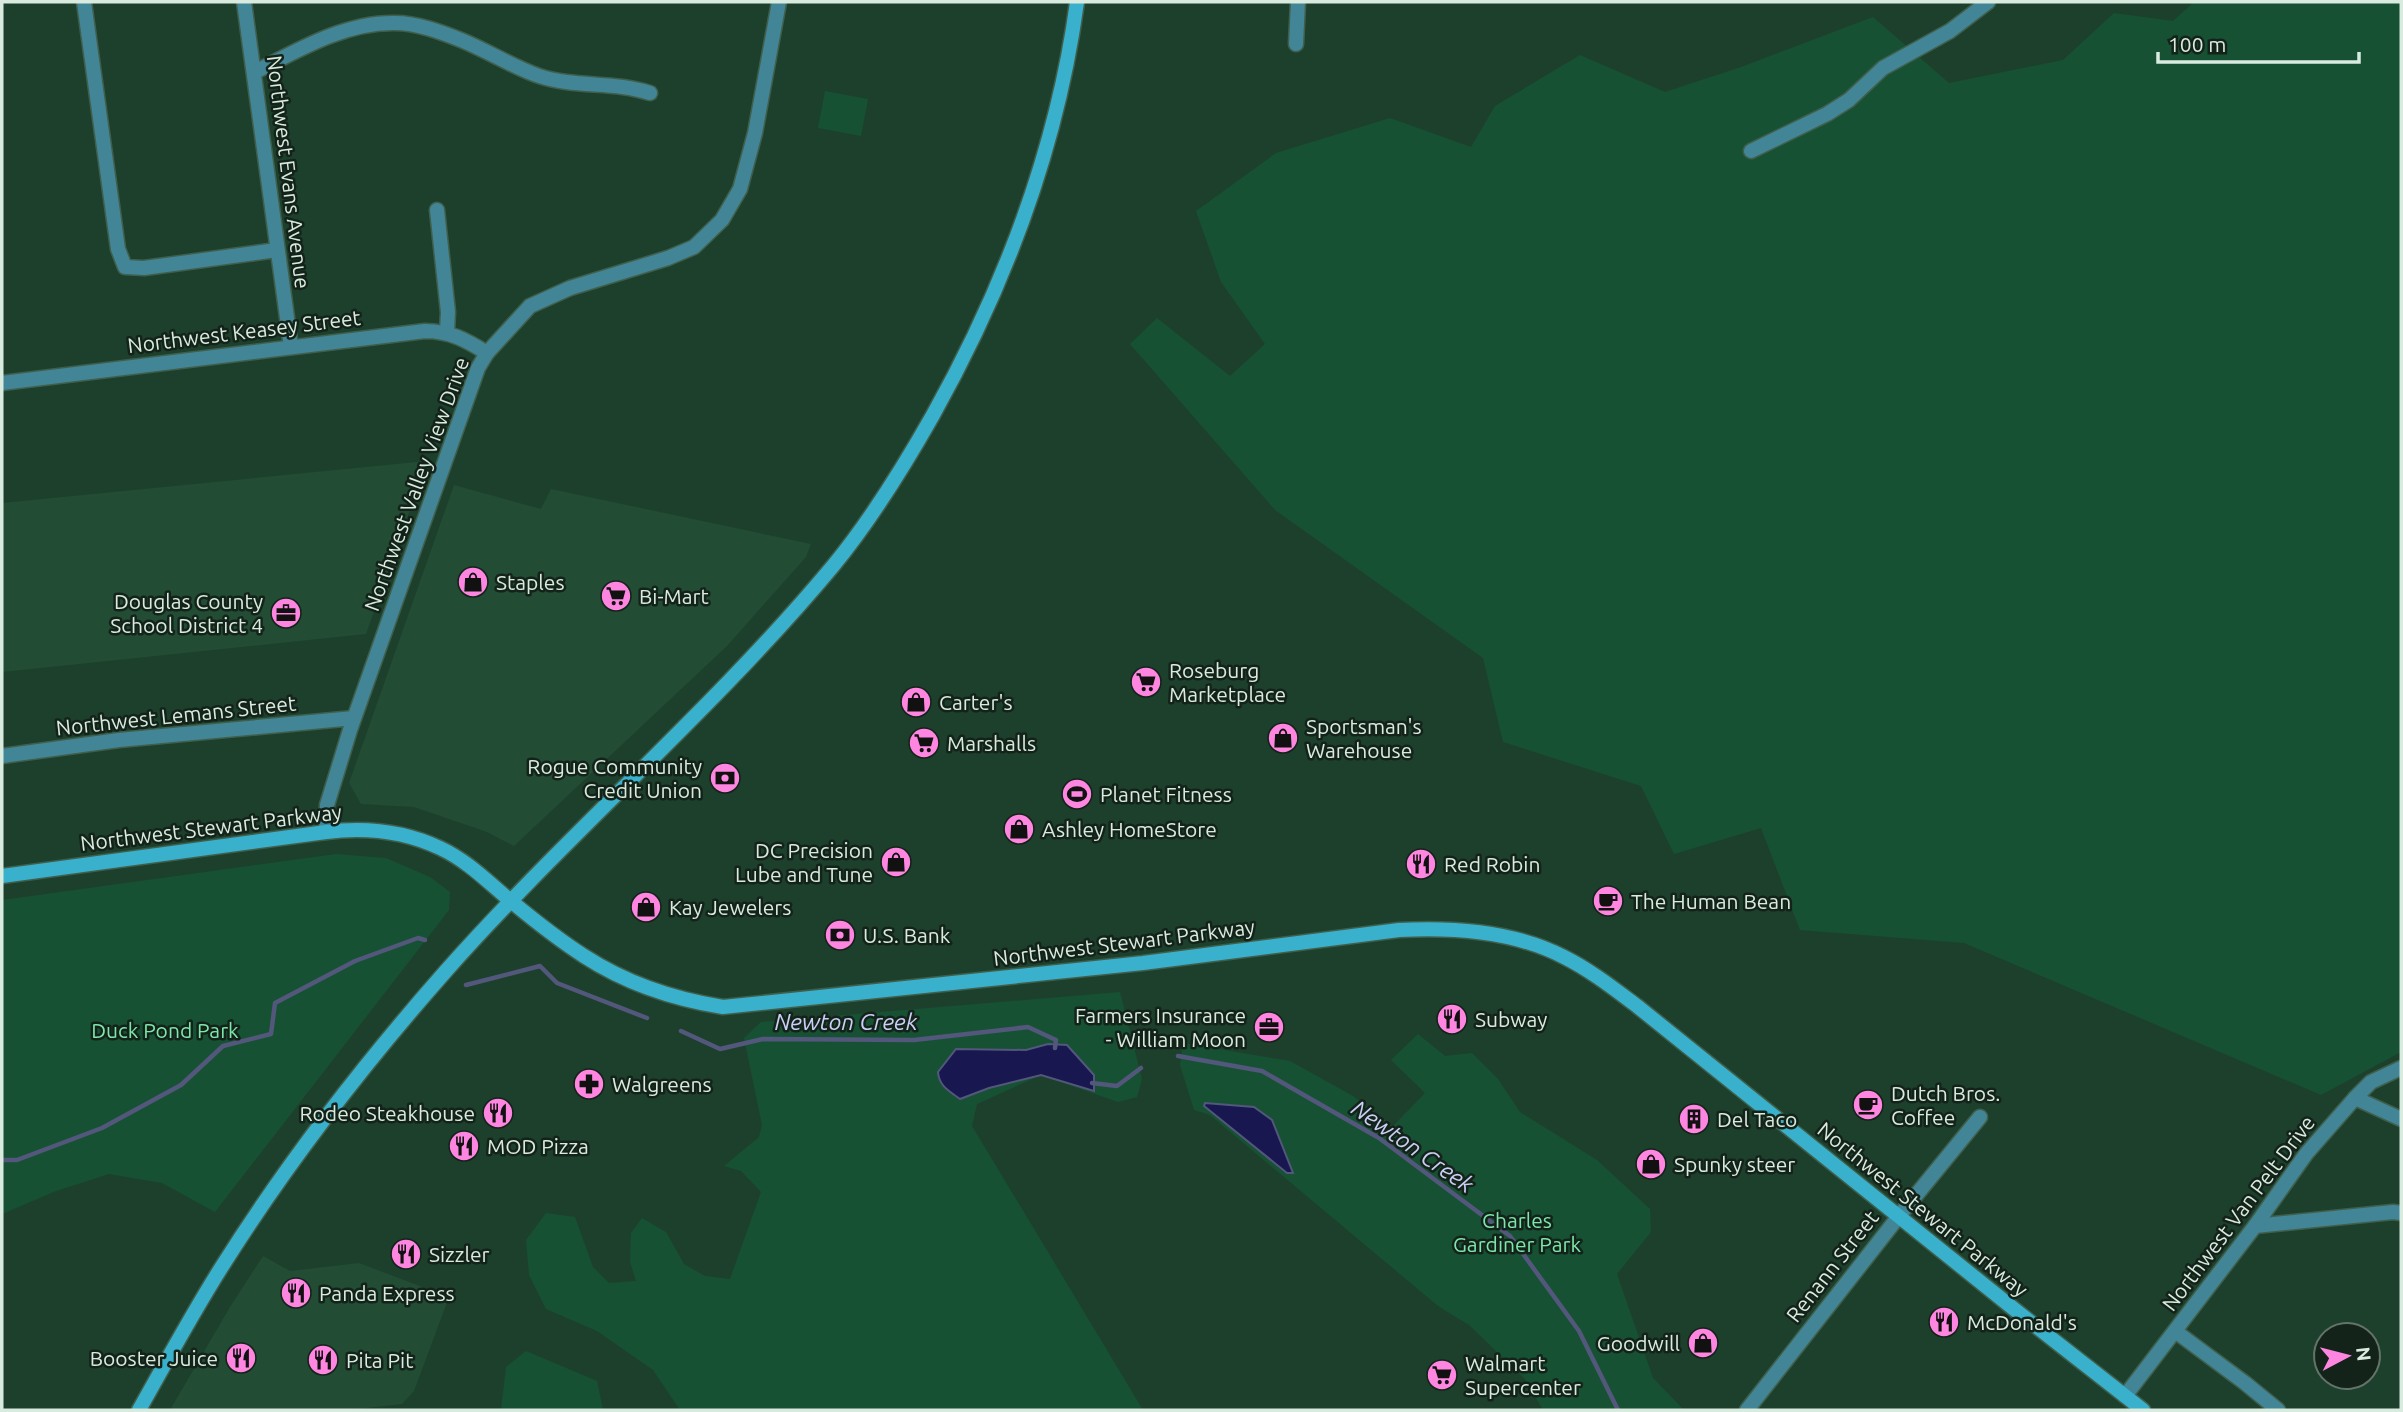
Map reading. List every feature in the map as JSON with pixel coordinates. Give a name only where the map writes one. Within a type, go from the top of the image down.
[{"type":"main road","points":[[139,1410],[199,1304],[269,1195],[339,1100],[446,971],[537,872],[740,671],[783,624],[835,564],[906,462],[968,351],[1018,237],[1057,110],[1077,2]]},
{"type":"main road","name":"Northwest Stewart Parkway","points":[[2,876],[326,832],[367,830],[412,837],[441,848],[461,860],[585,957],[621,978],[669,996],[723,1007],[1143,963],[1399,930],[1433,928],[1514,939],[1563,956],[1620,993],[2143,1410]]},
{"type":"street","points":[[84,2],[118,249],[125,267],[144,268],[277,250]]},
{"type":"street","name":"Northwest Evans Avenue","points":[[244,2],[291,347]]},
{"type":"street","name":"Northwest Valley View Drive","points":[[326,832],[327,805],[354,718],[472,381],[487,352],[530,306],[570,288],[668,258],[694,247],[722,219],[740,189],[755,133],[779,2]]},
{"type":"street","points":[[1296,44],[1298,2]]},
{"type":"street","points":[[1751,151],[1827,114],[1849,100],[1883,68],[1950,32],[1988,2]]},
{"type":"street","points":[[255,72],[304,47],[350,29],[396,22],[461,40],[538,75],[568,81],[618,85],[650,93]]},
{"type":"street","points":[[438,210],[448,312],[447,332]]},
{"type":"street","name":"Northwest Keasey Street","points":[[2,383],[402,333],[447,332],[487,352]]},
{"type":"street","name":"Northwest Lemans Street","points":[[2,756],[119,740],[354,718]]},
{"type":"street","name":"Northwest Van Pelt Drive","points":[[2125,1396],[2255,1226],[2306,1154],[2371,1082],[2401,1068]]},
{"type":"street","points":[[2354,1098],[2401,1119]]},
{"type":"street","name":"Renann Street","points":[[1746,1410],[1980,1117]]},
{"type":"street","points":[[2255,1226],[2401,1213]]},
{"type":"street","points":[[2175,1331],[2278,1410]]},
{"type":"shaded area","points":[[427,461],[366,634],[2,672],[2,503]]},
{"type":"shaded area","points":[[454,485],[541,509],[551,489],[811,544],[806,557],[727,646],[514,846],[487,832],[414,807],[361,804],[349,783]]},
{"type":"shaded area","points":[[1048,1044],[1067,1045],[1094,1075],[1094,1091],[1041,1075],[989,1088],[960,1099],[940,1081],[938,1072],[956,1049],[1026,1050]]},
{"type":"shaded area","points":[[1205,1103],[1254,1107],[1272,1120],[1293,1173],[1287,1173],[1204,1106]]},
{"type":"shaded area","points":[[263,1256],[290,1271],[359,1263],[449,1297],[414,1391],[402,1404],[349,1410],[170,1410]]},
{"type":"green space","points":[[2194,2],[2401,2],[2401,1052],[2321,1095],[1964,943],[1800,930],[1761,828],[1674,854],[1641,786],[1503,742],[1483,658],[1275,510],[1130,344],[1157,318],[1230,376],[1265,344],[1221,282],[1196,211],[1276,153],[1390,118],[1471,147],[1495,106],[1580,55],[1665,92],[1741,67],[1873,17],[1949,83],[2063,60],[2114,13],[2173,21]]},
{"type":"green space","points":[[825,91],[868,99],[861,136],[818,128]]},
{"type":"green space","name":"Duck Pond Park","points":[[336,854],[386,858],[430,877],[450,892],[449,910],[215,1212],[162,1183],[109,1174],[56,1191],[2,1214],[2,900]]},
{"type":"green space","points":[[1120,992],[1142,1079],[1137,1097],[1118,1102],[1041,1075],[977,1104],[972,1126],[1143,1410],[680,1410],[653,1370],[597,1331],[546,1309],[529,1275],[526,1240],[546,1213],[575,1217],[593,1267],[609,1283],[636,1281],[630,1262],[631,1233],[642,1218],[666,1232],[684,1264],[705,1276],[730,1279],[761,1192],[741,1171],[724,1166],[759,1137],[762,1125],[744,1038],[761,1022]]},
{"type":"green space","name":"Charles Gardiner Park","points":[[1418,1034],[1445,1056],[1472,1053],[1498,1079],[1520,1112],[1597,1160],[1650,1209],[1651,1232],[1617,1274],[1653,1378],[1684,1410],[1543,1410],[1524,1378],[1469,1325],[1438,1306],[1210,1115],[1194,1110],[1180,1065],[1183,1043],[1290,1061],[1353,1096],[1393,1126],[1425,1093],[1391,1060]]},
{"type":"green space","points":[[526,1351],[597,1381],[603,1410],[501,1410],[506,1367]]},
{"type":"waterway","name":"Newton Creek","points":[[2,1160],[17,1160],[102,1128],[181,1085],[223,1046],[271,1034],[275,1003],[355,961],[418,938],[425,940]]},
{"type":"waterway","name":"Newton Creek","points":[[466,985],[540,966],[557,983],[647,1018]]},
{"type":"waterway","name":"Newton Creek","points":[[681,1031],[720,1049],[763,1039],[914,1040],[1028,1027],[1056,1040],[1055,1048]]},
{"type":"waterway","name":"Newton Creek","points":[[1178,1056],[1262,1071],[1379,1138],[1510,1236],[1579,1331],[1618,1410]]},
{"type":"waterway","name":"Newton Creek","points":[[1092,1083],[1117,1086],[1141,1068]]},
{"type":"place","name":"Staples","points":[[473,582]]},
{"type":"place","name":"Bi-Mart","points":[[616,596]]},
{"type":"place","name":"Douglas County School District 4","points":[[286,613]]},
{"type":"place","name":"Roseburg Marketplace","points":[[1146,682]]},
{"type":"place","name":"Carter's","points":[[916,702]]},
{"type":"place","name":"Sportsman's Warehouse","points":[[1283,738]]},
{"type":"place","name":"Marshalls","points":[[924,743]]},
{"type":"place","name":"Rogue Community Credit Union","points":[[725,778]]},
{"type":"place","name":"Planet Fitness","points":[[1077,794]]},
{"type":"place","name":"Ashley HomeStore","points":[[1019,829]]},
{"type":"place","name":"DC Precision Lube and Tune","points":[[896,862]]},
{"type":"place","name":"Red Robin","points":[[1421,864]]},
{"type":"place","name":"The Human Bean","points":[[1608,901]]},
{"type":"place","name":"Kay Jewelers","points":[[646,907]]},
{"type":"place","name":"U.S. Bank","points":[[840,935]]},
{"type":"place","name":"Subway","points":[[1452,1019]]},
{"type":"place","name":"Farmers Insurance - William Moon","points":[[1269,1027]]},
{"type":"place","name":"Walgreens","points":[[589,1084]]},
{"type":"place","name":"Dutch Bros. Coffee","points":[[1868,1105]]},
{"type":"place","name":"Rodeo Steakhouse","points":[[498,1113]]},
{"type":"place","name":"Del Taco","points":[[1694,1119]]},
{"type":"place","name":"MOD Pizza","points":[[464,1146]]},
{"type":"place","name":"Spunky steer","points":[[1651,1164]]},
{"type":"place","name":"Sizzler","points":[[406,1254]]},
{"type":"place","name":"Panda Express","points":[[296,1293]]},
{"type":"place","name":"McDonald's","points":[[1944,1322]]},
{"type":"place","name":"Goodwill","points":[[1703,1343]]},
{"type":"place","name":"Booster Juice","points":[[241,1358]]},
{"type":"place","name":"Pita Pit","points":[[323,1360]]},
{"type":"place","name":"Walmart Supercenter","points":[[1442,1375]]}]
